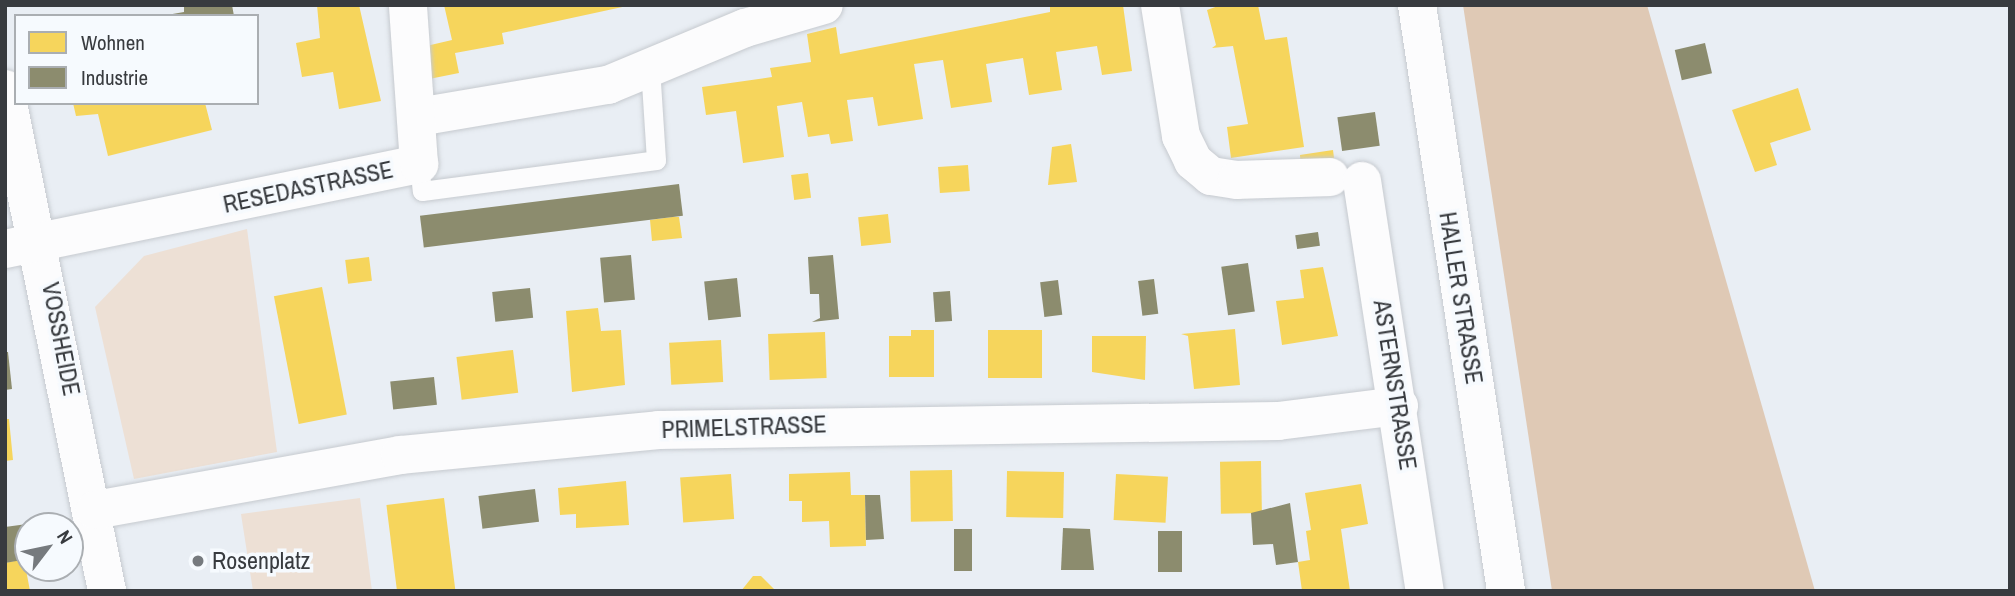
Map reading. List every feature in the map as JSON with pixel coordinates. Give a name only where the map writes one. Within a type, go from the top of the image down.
[{"type":"street","name":"RESEDASTRASSE","points":[[23,247],[419,163],[418,117],[408,5]]},
{"type":"street","points":[[418,117],[608,85],[745,28],[824,5]]},
{"type":"street","name":"ASTERNSTRASSE","points":[[1160,5],[1181,135],[1193,161],[1211,176],[1237,180],[1346,179],[1399,406],[1425,591]]},
{"type":"street","name":"HALLER STRASSE","points":[[1417,5],[1506,591]]},
{"type":"street","name":"VOSSHEIDE","points":[[5,89],[23,247],[95,510],[107,591]]},
{"type":"street","name":"PRIMELSTRASSE","points":[[95,510],[400,455],[658,430],[1278,421],[1399,406]]},
{"type":"lane","points":[[419,163],[422,191],[656,160],[650,67]]},
{"type":"shaded area","points":[[1463,5],[1647,5],[1815,591],[1552,591]]},
{"type":"shaded area","points":[[247,229],[277,452],[134,479],[95,307],[144,256]]},
{"type":"shaded area","points":[[360,498],[372,591],[253,591],[241,514]]},
{"type":"building: Wohnen","points":[[317,5],[359,5],[381,101],[339,109],[333,72],[302,77],[296,43],[320,38]]},
{"type":"building: Wohnen","points":[[444,5],[627,6],[502,33],[504,44],[455,53],[459,73],[429,79],[422,47],[452,40]]},
{"type":"building: Wohnen","points":[[1050,5],[1123,5],[1132,71],[1102,75],[1097,46],[1056,52],[1062,90],[1029,95],[1023,58],[986,64],[992,102],[951,108],[943,60],[914,64],[923,119],[878,126],[873,97],[847,100],[853,141],[831,144],[829,134],[808,137],[802,102],[777,106],[784,157],[743,163],[736,111],[706,115],[702,87],[772,77],[770,68],[811,62],[807,34],[836,27],[840,54],[1050,12]]},
{"type":"building: Wohnen","points":[[1221,5],[1258,5],[1265,40],[1287,37],[1304,147],[1231,158],[1227,127],[1248,124],[1233,46],[1212,48],[1216,45],[1207,10]]},
{"type":"building: Wohnen","points":[[1798,88],[1811,130],[1770,143],[1777,165],[1755,172],[1732,110]]},
{"type":"building: Wohnen","points":[[73,105],[206,105],[212,130],[108,156],[98,114],[76,116]]},
{"type":"building: Wohnen","points":[[1071,144],[1077,182],[1048,185],[1052,147]]},
{"type":"building: Wohnen","points":[[1333,150],[1335,166],[1301,168],[1300,155]]},
{"type":"building: Wohnen","points":[[968,165],[970,191],[940,193],[938,167]]},
{"type":"building: Wohnen","points":[[808,173],[811,198],[794,200],[791,175]]},
{"type":"building: Wohnen","points":[[888,214],[891,243],[861,246],[858,217]]},
{"type":"building: Wohnen","points":[[679,217],[682,238],[652,241],[650,220]]},
{"type":"building: Wohnen","points":[[369,257],[372,281],[348,284],[345,260]]},
{"type":"building: Wohnen","points":[[1323,267],[1338,336],[1282,345],[1276,301],[1304,298],[1300,270]]},
{"type":"building: Wohnen","points":[[322,287],[347,415],[299,424],[274,296]]},
{"type":"building: Wohnen","points":[[598,308],[601,331],[621,330],[625,385],[572,392],[566,311]]},
{"type":"building: Wohnen","points":[[1235,329],[1240,385],[1194,389],[1188,336],[1181,334]]},
{"type":"building: Wohnen","points":[[911,330],[934,330],[934,377],[889,377],[889,336],[911,336]]},
{"type":"building: Wohnen","points":[[988,330],[1042,330],[1042,378],[988,378]]},
{"type":"building: Wohnen","points":[[825,332],[827,378],[770,380],[768,334]]},
{"type":"building: Wohnen","points":[[1092,336],[1146,336],[1145,380],[1092,372]]},
{"type":"building: Wohnen","points":[[721,340],[723,382],[671,385],[669,343]]},
{"type":"building: Wohnen","points":[[513,350],[518,393],[462,400],[456,357]]},
{"type":"building: Wohnen","points":[[5,419],[9,419],[13,460],[5,461]]},
{"type":"building: Wohnen","points":[[1261,461],[1262,513],[1221,514],[1220,462]]},
{"type":"building: Wohnen","points":[[952,470],[953,521],[911,522],[910,471]]},
{"type":"building: Wohnen","points":[[1007,471],[1064,472],[1063,518],[1006,517]]},
{"type":"building: Wohnen","points":[[850,472],[851,495],[865,495],[866,546],[830,547],[829,521],[802,522],[802,501],[789,501],[789,474]]},
{"type":"building: Wohnen","points":[[731,474],[734,519],[683,522],[680,478]]},
{"type":"building: Wohnen","points":[[1116,474],[1168,477],[1166,523],[1114,520]]},
{"type":"building: Wohnen","points":[[626,481],[629,525],[576,528],[576,514],[560,515],[558,488]]},
{"type":"building: Wohnen","points":[[1361,484],[1368,524],[1341,529],[1350,591],[1302,591],[1298,562],[1310,560],[1306,531],[1311,530],[1305,493]]},
{"type":"building: Wohnen","points":[[444,498],[455,591],[397,591],[386,505]]},
{"type":"building: Wohnen","points":[[14,561],[14,582],[28,582],[30,591],[5,591],[5,563]]},
{"type":"building: Wohnen","points":[[753,576],[761,576],[776,591],[741,591]]},
{"type":"building: Industrie","points":[[184,5],[232,5],[234,14],[172,14],[184,12]]},
{"type":"building: Industrie","points":[[1705,43],[1712,73],[1682,80],[1675,50]]},
{"type":"building: Industrie","points":[[1375,112],[1380,146],[1342,151],[1337,117]]},
{"type":"building: Industrie","points":[[679,184],[683,216],[424,248],[420,216]]},
{"type":"building: Industrie","points":[[1318,232],[1320,246],[1297,249],[1295,235]]},
{"type":"building: Industrie","points":[[631,255],[635,300],[604,303],[600,258]]},
{"type":"building: Industrie","points":[[833,255],[839,319],[812,322],[820,318],[819,294],[810,294],[808,257]]},
{"type":"building: Industrie","points":[[1248,263],[1255,312],[1228,315],[1221,267]]},
{"type":"building: Industrie","points":[[737,278],[741,317],[708,320],[704,281]]},
{"type":"building: Industrie","points":[[1154,279],[1158,314],[1142,316],[1138,281]]},
{"type":"building: Industrie","points":[[1058,280],[1062,315],[1044,317],[1040,282]]},
{"type":"building: Industrie","points":[[530,288],[533,318],[495,322],[492,292]]},
{"type":"building: Industrie","points":[[950,291],[952,321],[935,322],[933,292]]},
{"type":"building: Industrie","points":[[6,352],[12,389],[5,390]]},
{"type":"building: Industrie","points":[[434,377],[437,405],[393,409],[390,382]]},
{"type":"building: Industrie","points":[[535,489],[539,522],[482,529],[478,496]]},
{"type":"building: Industrie","points":[[865,495],[880,495],[884,539],[866,540]]},
{"type":"building: Industrie","points":[[1290,503],[1298,562],[1276,565],[1273,544],[1253,545],[1251,513]]},
{"type":"building: Industrie","points":[[14,526],[14,561],[5,563],[5,527]]},
{"type":"building: Industrie","points":[[1063,528],[1090,529],[1094,570],[1061,570]]},
{"type":"building: Industrie","points":[[954,529],[972,529],[972,571],[954,571]]},
{"type":"building: Industrie","points":[[1158,531],[1182,531],[1182,572],[1158,572]]},
{"type":"place","name":"Rosenplatz","points":[[198,561]]}]
